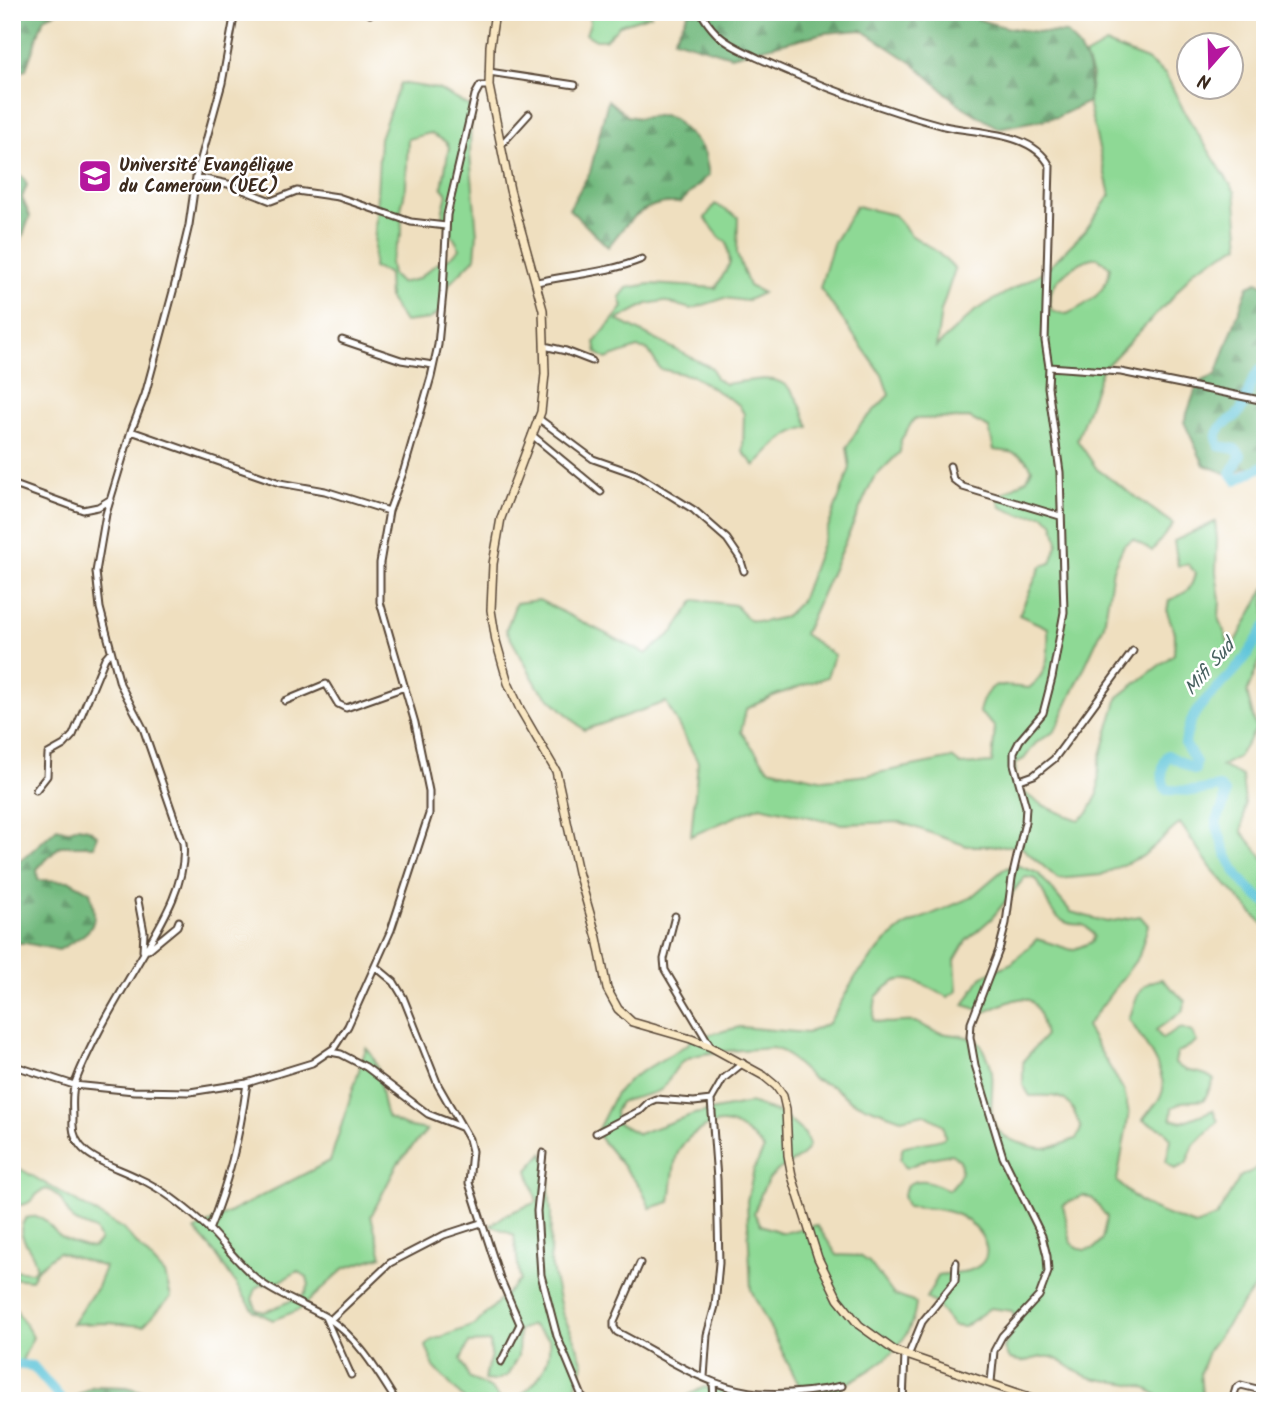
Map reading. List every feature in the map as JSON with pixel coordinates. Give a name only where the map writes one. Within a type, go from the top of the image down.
[{"type":"street","points":[[235,12],[222,83],[196,177],[189,225],[175,285],[145,396],[131,431],[111,499],[96,572],[96,584],[120,684],[146,735],[181,835],[184,851],[173,898],[98,1034],[74,1085],[72,1131],[83,1150],[100,1161],[157,1187],[209,1230],[262,1283],[328,1319],[351,1337],[396,1401]]},
{"type":"street","points":[[495,12],[490,46],[489,86],[510,190],[543,310],[544,346],[543,402],[508,494],[496,541],[491,610],[503,669],[520,709],[556,771],[578,873],[597,938],[603,975],[614,1003],[622,1015],[638,1026],[691,1039],[743,1063],[771,1081],[783,1096],[792,1176],[818,1258],[848,1314],[873,1337],[906,1355],[1041,1401]]},
{"type":"street","points":[[701,12],[716,34],[728,43],[789,72],[913,117],[1023,142],[1044,155],[1050,166],[1045,341],[1049,367],[1048,387],[1060,472],[1064,612],[1043,713],[1020,740],[1014,752],[1014,764],[1026,807],[1026,822],[1012,878],[1006,923],[991,975],[971,1023],[970,1043],[1003,1157],[1045,1245],[1048,1272],[1039,1296],[1002,1336],[994,1351],[991,1382]]},
{"type":"street","points":[[489,72],[575,85]]},
{"type":"street","points":[[12,1065],[74,1085],[180,1093],[247,1083],[312,1063],[330,1052],[345,1031],[396,918],[427,824],[430,807],[405,687],[380,602],[381,547],[389,511],[419,421],[433,366],[443,292],[446,226],[451,190],[473,100],[480,86],[489,86]]},
{"type":"street","points":[[500,146],[529,114]]},
{"type":"street","points":[[196,177],[228,184],[271,201],[297,191],[338,197],[411,222],[446,226]]},
{"type":"street","points":[[537,282],[578,273],[610,271],[642,259]]},
{"type":"street","points":[[342,340],[401,360],[433,366]]},
{"type":"street","points":[[544,346],[592,361]]},
{"type":"street","points":[[1049,367],[1121,372],[1265,401]]},
{"type":"street","points":[[538,418],[593,459],[636,474],[694,510],[727,539],[738,553],[744,571]]},
{"type":"street","points":[[131,431],[280,483],[325,491],[389,511]]},
{"type":"street","points":[[532,435],[601,492]]},
{"type":"street","points":[[950,466],[953,479],[963,486],[1060,516]]},
{"type":"street","points":[[12,484],[83,510],[98,507],[111,499]]},
{"type":"street","points":[[36,790],[49,771],[48,754],[64,745],[73,735],[104,658],[111,651]]},
{"type":"street","points":[[1020,780],[1034,775],[1054,759],[1133,651]]},
{"type":"street","points":[[285,701],[326,684],[338,704],[346,708],[405,687]]},
{"type":"street","points":[[138,901],[144,932],[143,954]]},
{"type":"street","points":[[675,916],[664,959],[665,970],[711,1047]]},
{"type":"street","points":[[143,954],[177,926],[179,921]]},
{"type":"street","points":[[376,967],[394,982],[403,997],[438,1084],[471,1146],[469,1183],[500,1278],[520,1324],[501,1362]]},
{"type":"street","points":[[330,1052],[341,1054],[378,1074],[428,1114],[461,1127]]},
{"type":"street","points":[[704,1377],[707,1335],[715,1307],[719,1263],[717,1179],[711,1100],[723,1079],[743,1063]]},
{"type":"street","points":[[209,1230],[222,1199],[237,1148],[247,1083]]},
{"type":"street","points":[[596,1133],[656,1099],[698,1102],[711,1100]]},
{"type":"street","points":[[543,1153],[537,1211],[541,1275],[557,1336],[573,1368],[583,1400]]},
{"type":"street","points":[[328,1319],[390,1263],[444,1235],[481,1223]]},
{"type":"street","points":[[903,1401],[906,1355],[922,1322],[955,1281],[956,1262]]},
{"type":"street","points":[[640,1263],[614,1327],[617,1332],[713,1382],[751,1392],[786,1393],[842,1386]]},
{"type":"street","points":[[328,1319],[351,1375]]},
{"type":"street","points":[[713,1382],[714,1401]]},
{"type":"street","points":[[1232,1401],[1236,1388],[1241,1385],[1265,1391]]},
{"type":"green space","points":[[12,12],[57,12],[44,18],[26,69],[12,76]]},
{"type":"green space","points":[[589,12],[648,12],[651,15],[620,25],[605,40],[596,40],[586,34],[590,23]]},
{"type":"green space","points":[[689,12],[962,12],[1013,28],[1067,33],[1088,65],[1088,102],[1057,117],[998,128],[957,103],[914,64],[862,30],[824,33],[731,56],[674,39]]},
{"type":"green space","points":[[1106,44],[1147,60],[1166,75],[1176,95],[1176,102],[1180,102],[1235,192],[1240,245],[1195,269],[1171,299],[1102,370],[1077,440],[1097,469],[1173,524],[1152,551],[1133,539],[1124,545],[1113,569],[1104,625],[1055,731],[1036,743],[1024,759],[1014,764],[1016,770],[1013,781],[1034,800],[1061,813],[1079,820],[1088,813],[1098,794],[1099,762],[1118,697],[1174,654],[1175,633],[1167,612],[1169,600],[1187,591],[1195,573],[1188,564],[1178,566],[1174,541],[1215,522],[1219,617],[1231,651],[1265,587],[1265,656],[1261,658],[1247,692],[1256,729],[1238,757],[1221,766],[1242,776],[1245,804],[1242,832],[1265,860],[1265,927],[1212,869],[1180,823],[1143,856],[1101,875],[1058,879],[1020,846],[967,846],[900,822],[842,824],[760,806],[691,836],[698,762],[666,702],[584,730],[538,687],[506,630],[516,603],[539,600],[646,654],[673,632],[695,600],[735,605],[749,620],[762,622],[785,617],[801,601],[850,468],[847,447],[860,425],[889,395],[882,375],[820,288],[833,244],[856,206],[894,215],[911,235],[936,251],[955,269],[941,311],[936,347],[976,310],[1046,270],[1085,231],[1110,195],[1088,102],[1092,75],[1085,56]],"holes":[[[1097,257],[1110,267],[1105,283],[1096,296],[1067,314],[1052,311],[1051,292],[1070,269]],[[969,418],[989,428],[994,450],[1021,456],[1032,469],[1027,479],[997,497],[1001,507],[1021,515],[1043,515],[1053,522],[1058,542],[1051,563],[1041,566],[1019,615],[1048,628],[1045,668],[1029,688],[996,685],[987,693],[980,708],[979,712],[995,727],[992,763],[961,765],[952,758],[868,775],[824,780],[768,768],[741,732],[746,709],[773,696],[827,677],[834,655],[804,634],[873,479],[900,452],[901,440],[914,419]]]},
{"type":"green space","points":[[400,83],[438,89],[471,107],[470,154],[477,234],[475,258],[449,284],[441,310],[430,319],[404,322],[389,299],[388,273],[373,268],[380,138]],"holes":[[[430,133],[446,142],[449,147],[442,188],[447,194],[443,219],[460,249],[418,279],[400,283],[392,275],[390,263],[402,232],[401,209],[406,186],[408,139]]]},
{"type":"green space","points":[[608,100],[627,116],[639,118],[663,115],[674,119],[699,144],[705,154],[709,175],[680,203],[646,208],[630,220],[608,247],[569,209],[590,172]]},
{"type":"green space","points":[[12,173],[23,177],[27,185],[22,198],[30,216],[16,254],[12,255]]},
{"type":"green space","points":[[715,204],[738,217],[737,254],[749,286],[763,293],[746,301],[725,298],[691,309],[663,301],[647,304],[617,320],[712,368],[716,378],[725,384],[769,380],[788,387],[802,409],[809,427],[786,437],[755,466],[743,452],[744,414],[739,405],[693,376],[660,369],[648,350],[637,348],[606,359],[597,353],[595,342],[623,307],[620,297],[627,288],[650,284],[716,288],[730,263],[727,243],[705,218]]},
{"type":"green space","points":[[1257,282],[1265,285],[1265,399],[1262,407],[1265,413],[1265,469],[1260,471],[1247,467],[1230,475],[1204,465],[1184,422],[1198,383],[1216,375],[1248,286]]},
{"type":"green space","points":[[78,827],[97,835],[94,846],[60,846],[37,869],[38,880],[70,881],[90,892],[94,914],[90,928],[59,950],[12,943],[12,863],[24,858],[57,828],[67,831]]},
{"type":"green space","points":[[1016,865],[1038,873],[1071,912],[1107,922],[1140,916],[1148,925],[1139,956],[1086,1027],[1124,1091],[1129,1113],[1117,1181],[1143,1204],[1195,1225],[1216,1217],[1241,1176],[1265,1165],[1265,1274],[1209,1349],[1200,1373],[1202,1394],[1209,1401],[1163,1401],[1137,1385],[1086,1376],[1051,1357],[1026,1361],[1008,1358],[1004,1348],[1016,1321],[1012,1311],[990,1308],[964,1327],[953,1326],[936,1304],[926,1298],[939,1275],[971,1270],[980,1265],[986,1250],[985,1242],[975,1227],[960,1216],[948,1211],[907,1207],[903,1196],[907,1185],[912,1182],[928,1182],[949,1190],[958,1180],[960,1160],[951,1154],[927,1159],[906,1168],[900,1159],[903,1147],[945,1137],[943,1125],[924,1114],[901,1119],[851,1101],[834,1087],[813,1079],[784,1052],[773,1048],[691,1057],[677,1067],[662,1089],[620,1102],[615,1112],[616,1122],[638,1134],[694,1114],[750,1103],[782,1114],[805,1134],[809,1145],[798,1159],[780,1169],[767,1182],[754,1213],[761,1225],[783,1233],[817,1225],[837,1255],[860,1256],[869,1262],[894,1295],[916,1303],[908,1332],[900,1344],[880,1363],[842,1386],[840,1401],[807,1401],[751,1290],[747,1201],[754,1169],[764,1149],[750,1135],[733,1125],[724,1123],[707,1126],[691,1136],[679,1150],[670,1202],[650,1208],[641,1188],[596,1133],[615,1095],[631,1078],[688,1044],[691,1039],[740,1027],[807,1033],[829,1023],[856,976],[886,941],[906,925],[970,898],[1004,869]],"holes":[[[1025,877],[1036,879],[1054,914],[1065,922],[1086,927],[1094,936],[1092,942],[1072,950],[1037,939],[1012,963],[982,976],[964,1005],[985,1012],[1018,999],[1026,999],[1037,1009],[1045,1036],[1023,1061],[1023,1085],[1030,1096],[1051,1096],[1064,1100],[1073,1110],[1081,1129],[1076,1139],[1048,1148],[1020,1143],[996,1128],[991,1108],[992,1071],[988,1058],[975,1040],[940,1033],[915,1022],[883,1023],[873,1020],[876,997],[894,982],[915,981],[948,997],[957,991],[955,960],[966,941],[992,918]],[[1083,1195],[1093,1199],[1107,1217],[1102,1239],[1094,1249],[1083,1250],[1071,1243],[1063,1205]]]},
{"type":"green space","points":[[1162,979],[1185,1001],[1182,1012],[1156,1030],[1162,1039],[1181,1028],[1192,1032],[1197,1042],[1177,1053],[1175,1063],[1214,1080],[1204,1100],[1182,1102],[1172,1108],[1171,1119],[1182,1122],[1213,1110],[1218,1121],[1194,1145],[1186,1164],[1175,1169],[1166,1162],[1171,1139],[1164,1130],[1143,1120],[1161,1096],[1163,1085],[1152,1055],[1129,1019],[1136,998],[1143,988]]},
{"type":"green space","points":[[366,1048],[376,1063],[388,1118],[406,1126],[427,1130],[398,1163],[371,1216],[382,1256],[345,1268],[299,1310],[273,1320],[254,1311],[214,1252],[195,1230],[330,1161]],"holes":[[[298,1271],[307,1277],[309,1285],[304,1295],[265,1312],[257,1310],[252,1299],[261,1285],[279,1282]]]},
{"type":"green space","points":[[543,1153],[547,1164],[551,1213],[550,1259],[562,1313],[583,1364],[571,1401],[514,1401],[529,1388],[545,1367],[549,1339],[532,1325],[519,1330],[518,1356],[507,1376],[494,1381],[484,1380],[491,1355],[490,1342],[469,1343],[461,1359],[469,1378],[490,1388],[503,1401],[466,1401],[434,1367],[426,1346],[432,1340],[475,1325],[520,1280],[514,1235],[491,1225],[507,1214],[537,1202],[528,1170]]},
{"type":"green space","points":[[12,1164],[123,1229],[165,1274],[171,1297],[143,1326],[72,1324],[97,1287],[105,1267],[58,1252],[38,1268],[31,1280],[12,1278],[12,1270],[32,1272],[36,1267],[21,1231],[26,1218],[43,1219],[60,1236],[80,1245],[93,1248],[100,1240],[95,1230],[73,1221],[61,1199],[47,1189],[26,1204],[12,1205]]},
{"type":"green space","points":[[12,1303],[33,1337],[18,1369],[12,1366]]},
{"type":"green space","points":[[93,1386],[127,1387],[166,1398],[258,1401],[83,1401],[75,1397]]},
{"type":"green space","points":[[704,1387],[737,1393],[749,1401],[682,1401]]},
{"type":"waterway","name":"Mifi Sud","points":[[1265,366],[1254,378],[1241,409],[1235,417],[1222,425],[1217,436],[1219,446],[1235,449],[1241,455],[1231,473],[1236,480],[1265,465]]},
{"type":"waterway","name":"Mifi Sud","points":[[1265,627],[1241,663],[1197,710],[1192,720],[1185,744],[1196,762],[1195,770],[1168,755],[1162,772],[1166,790],[1196,791],[1219,787],[1225,793],[1216,823],[1224,847],[1239,877],[1265,902]]},
{"type":"waterway","points":[[12,1364],[33,1366],[63,1401]]},
{"type":"place","name":"Université Evangélique du Cameroun (UEC)","points":[[95,176]]}]
